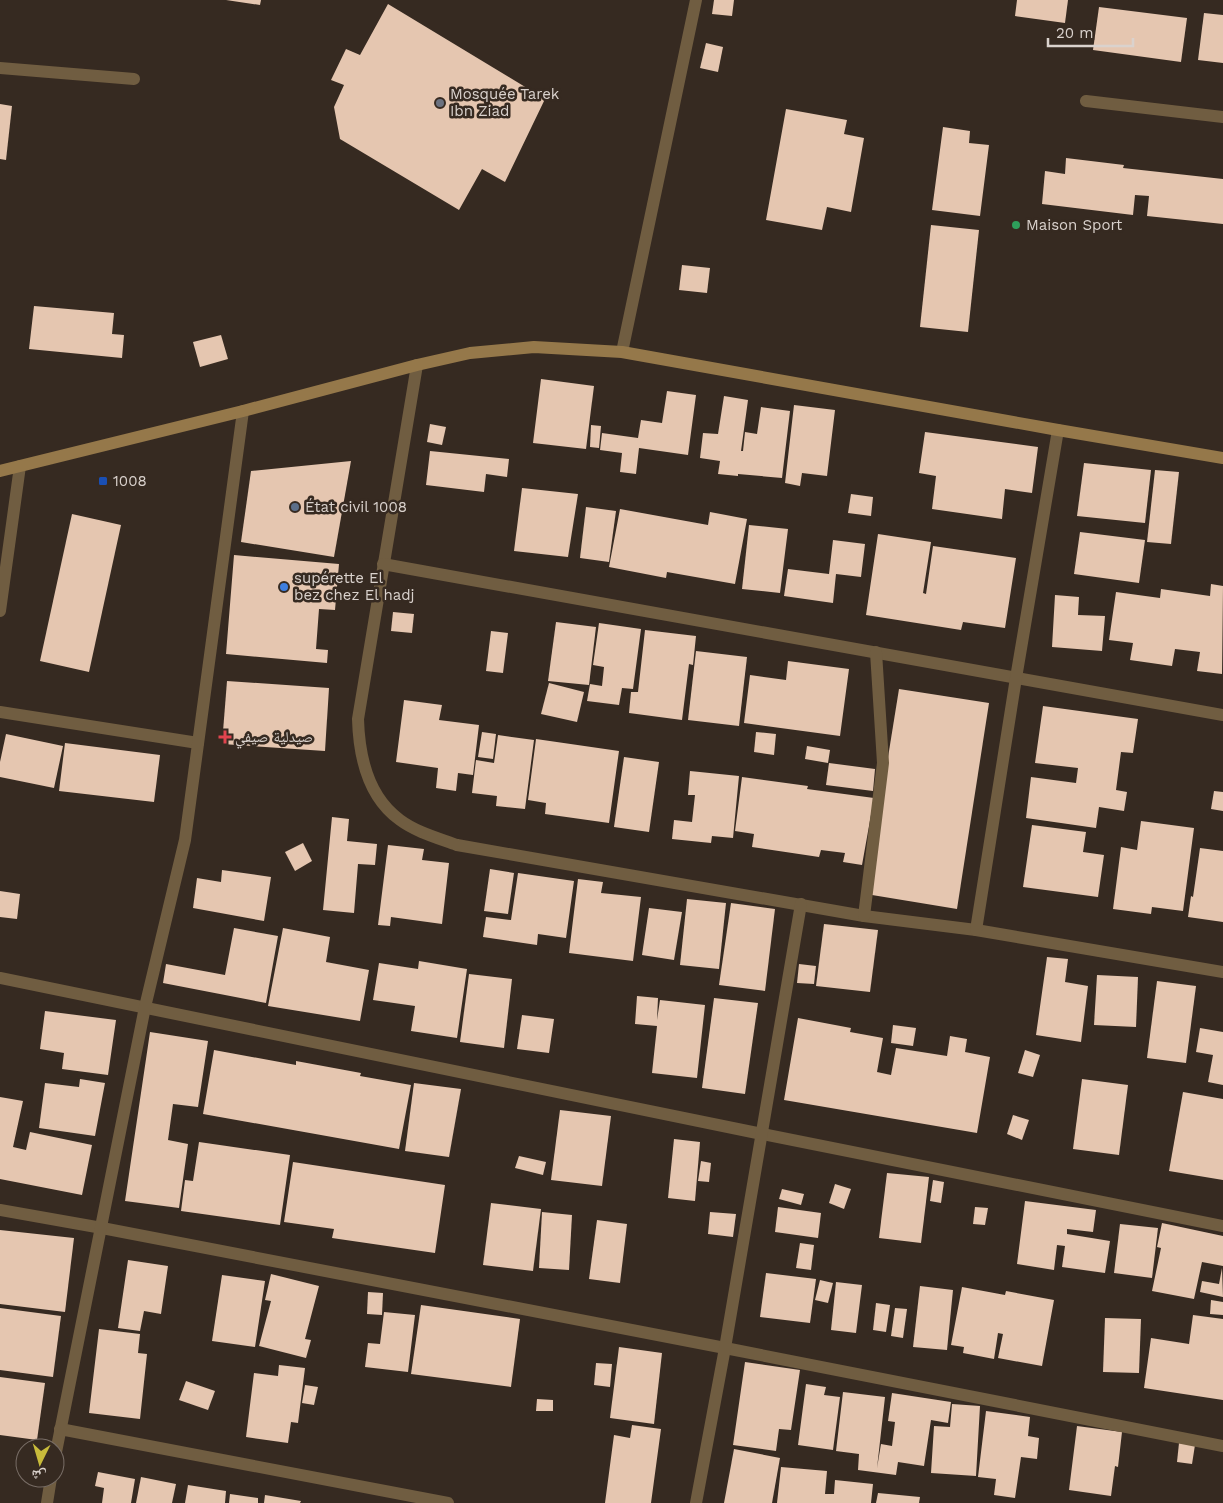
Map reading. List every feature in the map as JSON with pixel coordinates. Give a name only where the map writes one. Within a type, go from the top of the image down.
[{"type":"main road","points":[[0,471],[243,411],[416,365],[470,353],[534,347],[622,352],[1223,458]]},
{"type":"street","points":[[622,352],[696,0]]},
{"type":"street","points":[[0,68],[134,79]]},
{"type":"street","points":[[1086,102],[1223,117]]},
{"type":"street","points":[[416,365],[358,719],[359,740],[364,764],[372,786],[387,808],[400,820],[434,837],[457,845],[864,916],[976,930],[1223,972]]},
{"type":"street","points":[[58,1438],[102,1228],[144,1007],[185,840],[243,411]]},
{"type":"street","points":[[976,930],[1058,430]]},
{"type":"street","points":[[0,611],[20,466]]},
{"type":"street","points":[[383,564],[1223,715]]},
{"type":"street","points":[[864,916],[883,763],[876,652]]},
{"type":"street","points":[[0,712],[198,743]]},
{"type":"street","points":[[696,1503],[725,1348],[801,904]]},
{"type":"street","points":[[0,978],[1223,1226]]},
{"type":"street","points":[[0,1210],[725,1348],[1223,1446]]},
{"type":"street","points":[[60,1429],[448,1503]]},
{"type":"street","points":[[47,1503],[49,1488]]},
{"type":"building","points":[[226,0],[261,0],[260,5]]},
{"type":"building","points":[[714,0],[734,0],[732,16],[712,14]]},
{"type":"building","points":[[1017,0],[1068,0],[1065,23],[1015,16]]},
{"type":"building","name":"Mosquée Tarek Ibn Ziad","points":[[388,4],[545,99],[505,182],[482,169],[459,210],[340,139],[334,107],[344,85],[331,80],[346,49],[360,55]]},
{"type":"building","points":[[1099,7],[1187,18],[1181,62],[1093,50]]},
{"type":"building","points":[[1204,13],[1223,15],[1223,63],[1198,60]]},
{"type":"building","points":[[706,43],[723,47],[718,72],[700,68]]},
{"type":"building","points":[[0,104],[12,106],[6,160],[0,159]]},
{"type":"building","points":[[786,109],[847,120],[844,134],[864,138],[851,212],[827,207],[822,230],[766,220]]},
{"type":"building","points":[[943,127],[970,131],[969,143],[989,145],[980,216],[932,210]]},
{"type":"building","points":[[1066,158],[1124,165],[1123,168],[1223,179],[1223,224],[1147,216],[1149,196],[1135,195],[1133,215],[1042,204],[1045,171],[1065,174]]},
{"type":"building","points":[[931,225],[979,230],[968,332],[920,327]]},
{"type":"building","points":[[682,265],[710,268],[707,293],[679,290]]},
{"type":"building","points":[[34,306],[114,313],[112,334],[124,335],[122,358],[29,349]]},
{"type":"building","points":[[221,335],[228,359],[200,367],[193,342]]},
{"type":"building","points":[[541,379],[594,386],[586,449],[533,443]]},
{"type":"building","points":[[667,391],[696,395],[688,455],[639,448],[636,474],[620,472],[622,453],[600,450],[602,433],[638,438],[641,420],[662,423]]},
{"type":"building","points":[[724,396],[748,400],[741,451],[743,451],[745,432],[757,434],[761,407],[790,411],[782,478],[718,474],[720,461],[700,458],[703,433],[718,434]]},
{"type":"building","points":[[794,405],[835,410],[827,476],[802,473],[800,486],[785,483]]},
{"type":"building","points":[[430,424],[446,427],[442,445],[427,442]]},
{"type":"building","points":[[591,425],[601,426],[599,448],[590,447]]},
{"type":"building","points":[[925,432],[1038,447],[1032,493],[1005,489],[1002,519],[932,509],[936,476],[919,473]]},
{"type":"building","points":[[430,451],[509,459],[507,477],[486,474],[484,492],[426,485]]},
{"type":"building","name":"État civil 1008","points":[[351,461],[334,557],[241,542],[251,471]]},
{"type":"building","points":[[1084,463],[1151,470],[1145,523],[1077,516]]},
{"type":"building","points":[[1155,470],[1179,472],[1171,544],[1147,542]]},
{"type":"building","points":[[522,488],[578,494],[568,557],[514,551]]},
{"type":"building","points":[[851,494],[873,497],[871,516],[848,513]]},
{"type":"building","points":[[586,507],[616,511],[609,562],[580,558]]},
{"type":"building","points":[[620,509],[708,525],[710,512],[747,519],[735,584],[667,572],[666,578],[609,567]]},
{"type":"building","points":[[72,514],[121,525],[89,672],[40,661]]},
{"type":"building","points":[[749,525],[788,529],[780,593],[742,589]]},
{"type":"building","points":[[1080,532],[1145,540],[1139,583],[1074,574]]},
{"type":"building","points":[[878,534],[931,542],[923,593],[926,594],[933,546],[1016,558],[1005,628],[963,622],[961,630],[866,615]]},
{"type":"building","points":[[833,540],[865,544],[861,577],[836,574],[833,603],[784,596],[788,569],[829,574]]},
{"type":"building","name":"supérette El bez chez El hadj","points":[[234,555],[339,564],[335,610],[319,609],[316,649],[328,650],[327,663],[226,654]]},
{"type":"building","points":[[1211,584],[1223,586],[1222,674],[1197,671],[1200,652],[1175,649],[1172,666],[1130,660],[1133,643],[1109,640],[1116,592],[1160,598],[1161,589],[1210,596]]},
{"type":"building","points":[[1055,595],[1079,597],[1078,615],[1105,616],[1102,651],[1052,647]]},
{"type":"building","points":[[393,612],[414,614],[412,633],[391,631]]},
{"type":"building","points":[[556,622],[596,627],[589,685],[548,681]]},
{"type":"building","points":[[599,623],[641,629],[633,689],[622,688],[619,705],[587,701],[590,684],[602,686],[604,667],[593,665]]},
{"type":"building","points":[[645,630],[696,636],[693,665],[689,664],[682,720],[629,713],[631,692],[638,692]]},
{"type":"building","points":[[491,631],[508,633],[503,673],[486,671]]},
{"type":"building","points":[[696,651],[747,657],[739,726],[688,720]]},
{"type":"building","points":[[788,661],[849,669],[840,736],[744,723],[750,675],[786,680]]},
{"type":"building","points":[[227,681],[329,688],[325,751],[222,744]]},
{"type":"building","points":[[549,683],[584,692],[577,722],[541,714]]},
{"type":"building","points":[[899,689],[989,703],[957,909],[866,894]]},
{"type":"building","points":[[404,700],[442,705],[439,720],[479,725],[473,775],[458,773],[456,791],[436,788],[438,768],[396,762]]},
{"type":"building","points":[[1043,706],[1138,719],[1133,753],[1121,752],[1116,790],[1127,792],[1124,811],[1099,807],[1096,828],[1026,818],[1031,777],[1076,783],[1078,768],[1035,763]]},
{"type":"building","points":[[482,732],[496,734],[493,759],[478,757]]},
{"type":"building","points":[[756,732],[776,734],[774,755],[754,752]]},
{"type":"building","points":[[6,734],[63,746],[54,788],[0,777],[0,762]]},
{"type":"building","points":[[498,735],[534,740],[525,809],[496,806],[497,796],[472,793],[476,760],[494,763]]},
{"type":"building","points":[[536,739],[619,751],[609,823],[545,814],[546,803],[528,800]]},
{"type":"building","points":[[65,743],[160,755],[154,802],[59,791]]},
{"type":"building","points":[[807,746],[830,750],[828,763],[805,759]]},
{"type":"building","points":[[624,757],[659,762],[649,832],[614,827]]},
{"type":"building","points":[[829,763],[875,769],[873,791],[826,785]]},
{"type":"building","points":[[690,771],[739,776],[733,838],[712,836],[711,843],[672,839],[674,820],[692,822],[695,795],[688,795]]},
{"type":"building","points":[[742,777],[808,786],[807,789],[874,798],[862,865],[843,862],[845,853],[821,850],[819,857],[752,847],[754,834],[735,831]]},
{"type":"building","points":[[1214,791],[1223,792],[1223,811],[1211,809]]},
{"type":"building","points":[[332,817],[349,819],[347,841],[377,844],[375,865],[358,864],[354,913],[323,910]]},
{"type":"building","points":[[1141,821],[1194,828],[1183,911],[1152,907],[1151,914],[1113,909],[1121,847],[1137,850]]},
{"type":"building","points":[[1032,825],[1086,832],[1083,852],[1104,855],[1098,897],[1023,887]]},
{"type":"building","points":[[303,843],[312,861],[295,871],[285,852]]},
{"type":"building","points":[[388,845],[424,849],[422,860],[449,863],[442,924],[391,917],[390,926],[378,925]]},
{"type":"building","points":[[1200,848],[1223,851],[1223,922],[1188,917]]},
{"type":"building","points":[[490,869],[514,873],[508,914],[484,911]]},
{"type":"building","points":[[222,870],[271,877],[264,921],[193,908],[197,878],[221,882]]},
{"type":"building","points":[[518,873],[574,881],[566,938],[538,934],[537,945],[483,937],[486,917],[511,920]]},
{"type":"building","points":[[578,879],[603,882],[601,893],[641,897],[633,961],[569,953]]},
{"type":"building","points":[[0,891],[20,894],[17,919],[0,917]]},
{"type":"building","points":[[687,899],[726,903],[719,969],[680,965]]},
{"type":"building","points":[[731,903],[775,909],[765,991],[719,985]]},
{"type":"building","points":[[649,908],[682,912],[674,960],[642,955]]},
{"type":"building","points":[[824,924],[878,930],[870,992],[816,986]]},
{"type":"building","points":[[234,928],[278,936],[266,1003],[163,983],[166,964],[225,975]]},
{"type":"building","points":[[283,928],[330,937],[326,962],[369,970],[360,1021],[268,1006]]},
{"type":"building","points":[[1047,957],[1068,959],[1065,982],[1088,986],[1081,1042],[1036,1035]]},
{"type":"building","points":[[419,961],[467,969],[457,1038],[411,1031],[415,1006],[373,1000],[379,963],[418,969]]},
{"type":"building","points":[[799,964],[816,966],[814,984],[797,983]]},
{"type":"building","points":[[469,974],[512,979],[504,1048],[460,1042]]},
{"type":"building","points":[[1097,975],[1138,977],[1136,1027],[1094,1025]]},
{"type":"building","points":[[1157,981],[1196,986],[1186,1063],[1147,1058]]},
{"type":"building","points":[[637,996],[658,998],[657,1020],[660,1000],[705,1005],[697,1078],[652,1073],[657,1026],[635,1024]]},
{"type":"building","points":[[714,998],[758,1003],[745,1094],[702,1088]]},
{"type":"building","points":[[45,1011],[116,1020],[108,1075],[62,1069],[64,1053],[40,1049]]},
{"type":"building","points":[[522,1015],[554,1019],[549,1053],[517,1049]]},
{"type":"building","points":[[798,1018],[851,1028],[850,1032],[883,1038],[877,1072],[891,1075],[896,1048],[947,1056],[950,1036],[967,1039],[965,1052],[990,1057],[977,1133],[784,1100]]},
{"type":"building","points":[[893,1025],[916,1028],[913,1046],[891,1043]]},
{"type":"building","points":[[1200,1028],[1223,1032],[1223,1085],[1208,1082],[1213,1055],[1196,1052]]},
{"type":"building","points":[[150,1032],[208,1041],[198,1107],[173,1104],[168,1140],[188,1144],[179,1208],[125,1201]]},
{"type":"building","points":[[214,1050],[296,1065],[296,1061],[361,1073],[360,1076],[411,1085],[399,1149],[203,1114]]},
{"type":"building","points":[[1025,1050],[1040,1055],[1033,1077],[1018,1073]]},
{"type":"building","points":[[80,1079],[105,1083],[95,1136],[39,1128],[45,1083],[79,1087]]},
{"type":"building","points":[[1082,1079],[1128,1085],[1119,1155],[1073,1149]]},
{"type":"building","points":[[414,1083],[461,1089],[449,1157],[405,1151]]},
{"type":"building","points":[[1183,1092],[1223,1099],[1223,1180],[1169,1171]]},
{"type":"building","points":[[0,1097],[23,1101],[13,1147],[26,1150],[30,1132],[92,1145],[82,1195],[0,1179]]},
{"type":"building","points":[[560,1110],[611,1116],[602,1186],[551,1180]]},
{"type":"building","points":[[1013,1115],[1029,1120],[1022,1140],[1007,1134]]},
{"type":"building","points":[[674,1139],[700,1142],[695,1201],[668,1198]]},
{"type":"building","points":[[199,1142],[290,1155],[280,1225],[181,1211],[185,1180],[193,1181]]},
{"type":"building","points":[[519,1156],[546,1162],[543,1175],[515,1168]]},
{"type":"building","points":[[701,1161],[711,1163],[709,1182],[698,1181]]},
{"type":"building","points":[[293,1162],[445,1185],[435,1253],[332,1238],[334,1229],[284,1222]]},
{"type":"building","points":[[887,1173],[929,1177],[921,1243],[879,1238]]},
{"type":"building","points":[[933,1180],[944,1182],[941,1203],[930,1201]]},
{"type":"building","points":[[835,1184],[851,1189],[844,1209],[829,1203]]},
{"type":"building","points":[[782,1189],[804,1194],[801,1205],[779,1199]]},
{"type":"building","points":[[1025,1201],[1096,1210],[1093,1232],[1067,1229],[1067,1234],[1110,1241],[1105,1273],[1062,1267],[1065,1246],[1057,1245],[1054,1270],[1017,1264]]},
{"type":"building","points":[[491,1203],[541,1209],[533,1271],[483,1265]]},
{"type":"building","points":[[778,1207],[821,1213],[818,1238],[775,1232]]},
{"type":"building","points":[[975,1207],[988,1208],[985,1225],[973,1224]]},
{"type":"building","points":[[542,1212],[572,1215],[569,1270],[539,1268]]},
{"type":"building","points":[[710,1212],[736,1214],[733,1237],[708,1234]]},
{"type":"building","points":[[597,1220],[627,1224],[620,1283],[589,1279]]},
{"type":"building","points":[[1162,1223],[1223,1236],[1223,1266],[1202,1262],[1194,1299],[1152,1291],[1161,1248],[1157,1247]]},
{"type":"building","points":[[1120,1224],[1158,1228],[1152,1278],[1114,1273]]},
{"type":"building","points":[[0,1230],[74,1238],[65,1312],[0,1304]]},
{"type":"building","points":[[800,1243],[814,1245],[811,1270],[796,1268]]},
{"type":"building","points":[[128,1260],[168,1266],[161,1314],[144,1311],[140,1331],[118,1328]]},
{"type":"building","points":[[1222,1268],[1223,1297],[1200,1292],[1202,1281],[1219,1284]]},
{"type":"building","points":[[766,1273],[816,1279],[810,1323],[760,1317]]},
{"type":"building","points":[[271,1274],[319,1286],[305,1339],[311,1340],[306,1358],[259,1346],[271,1301],[265,1300]]},
{"type":"building","points":[[222,1275],[265,1281],[255,1347],[212,1341]]},
{"type":"building","points":[[820,1280],[833,1283],[828,1303],[815,1300]]},
{"type":"building","points":[[836,1282],[862,1285],[856,1333],[831,1330]]},
{"type":"building","points":[[920,1286],[953,1290],[947,1350],[913,1347]]},
{"type":"building","points":[[962,1287],[1005,1295],[1006,1291],[1054,1300],[1042,1366],[998,1358],[1003,1334],[998,1333],[994,1359],[963,1353],[964,1347],[951,1345]]},
{"type":"building","points":[[368,1292],[383,1293],[382,1315],[367,1314]]},
{"type":"building","points":[[1211,1300],[1223,1302],[1223,1315],[1210,1314]]},
{"type":"building","points":[[876,1303],[890,1305],[886,1332],[873,1330]]},
{"type":"building","points":[[421,1305],[520,1319],[511,1387],[411,1374]]},
{"type":"building","points":[[0,1308],[61,1316],[53,1377],[0,1370]]},
{"type":"building","points":[[895,1308],[907,1309],[903,1338],[891,1336]]},
{"type":"building","points":[[384,1312],[415,1315],[408,1372],[365,1367],[368,1343],[380,1344]]},
{"type":"building","points":[[1193,1315],[1223,1319],[1223,1400],[1144,1388],[1151,1338],[1189,1344]]},
{"type":"building","points":[[1105,1318],[1141,1319],[1139,1373],[1103,1372]]},
{"type":"building","points":[[99,1329],[140,1334],[138,1353],[147,1354],[140,1419],[89,1413]]},
{"type":"building","points":[[619,1347],[662,1353],[654,1424],[610,1418]]},
{"type":"building","points":[[745,1362],[800,1370],[791,1430],[779,1429],[776,1451],[733,1445]]},
{"type":"building","points":[[596,1363],[612,1364],[610,1387],[594,1385]]},
{"type":"building","points":[[279,1365],[305,1368],[298,1423],[291,1422],[288,1443],[246,1437],[254,1373],[278,1376]]},
{"type":"building","points":[[0,1377],[45,1383],[37,1438],[0,1435]]},
{"type":"building","points":[[186,1381],[215,1391],[208,1410],[179,1400]]},
{"type":"building","points":[[806,1384],[826,1387],[824,1395],[840,1397],[833,1450],[798,1445]]},
{"type":"building","points":[[305,1385],[318,1387],[314,1405],[302,1403]]},
{"type":"building","points":[[843,1392],[885,1397],[877,1468],[881,1444],[892,1446],[895,1422],[888,1421],[892,1393],[951,1402],[948,1423],[931,1420],[924,1466],[898,1462],[896,1475],[858,1470],[859,1454],[836,1451]]},
{"type":"building","points":[[537,1399],[553,1400],[553,1411],[536,1411]]},
{"type":"building","points":[[952,1404],[980,1406],[976,1476],[931,1473],[934,1426],[950,1427]]},
{"type":"building","points":[[986,1411],[1030,1417],[1028,1436],[1039,1438],[1037,1459],[1021,1457],[1015,1498],[994,1495],[996,1479],[978,1477]]},
{"type":"building","points":[[632,1425],[661,1429],[651,1503],[605,1503],[614,1435],[630,1438]]},
{"type":"building","points":[[1077,1426],[1122,1432],[1118,1467],[1115,1466],[1111,1496],[1069,1490]]},
{"type":"building","points":[[1179,1443],[1195,1445],[1192,1464],[1177,1462]]},
{"type":"building","points":[[734,1449],[780,1458],[772,1503],[724,1503]]},
{"type":"building","points":[[781,1467],[827,1471],[825,1494],[834,1494],[835,1480],[873,1484],[871,1503],[777,1503]]},
{"type":"building","points":[[98,1472],[135,1479],[131,1503],[102,1503],[104,1488],[95,1486]]},
{"type":"building","points":[[141,1477],[176,1484],[172,1503],[136,1503]]},
{"type":"building","points":[[188,1485],[226,1491],[225,1503],[185,1503]]},
{"type":"building","points":[[878,1493],[920,1497],[919,1503],[876,1503]]},
{"type":"building","points":[[230,1494],[258,1498],[258,1503],[229,1503]]},
{"type":"building","points":[[265,1495],[301,1501],[300,1503],[264,1503]]},
{"type":"place","name":"Mosquée Tarek Ibn Ziad","points":[[440,103]]},
{"type":"place","name":"Maison Sport","points":[[1016,225]]},
{"type":"place","name":"1008","points":[[103,481]]},
{"type":"place","name":"État civil 1008","points":[[295,507]]},
{"type":"place","name":"supérette El bez chez El hadj","points":[[284,587]]},
{"type":"place","name":"صيدلية صيفي","points":[[225,737]]}]
